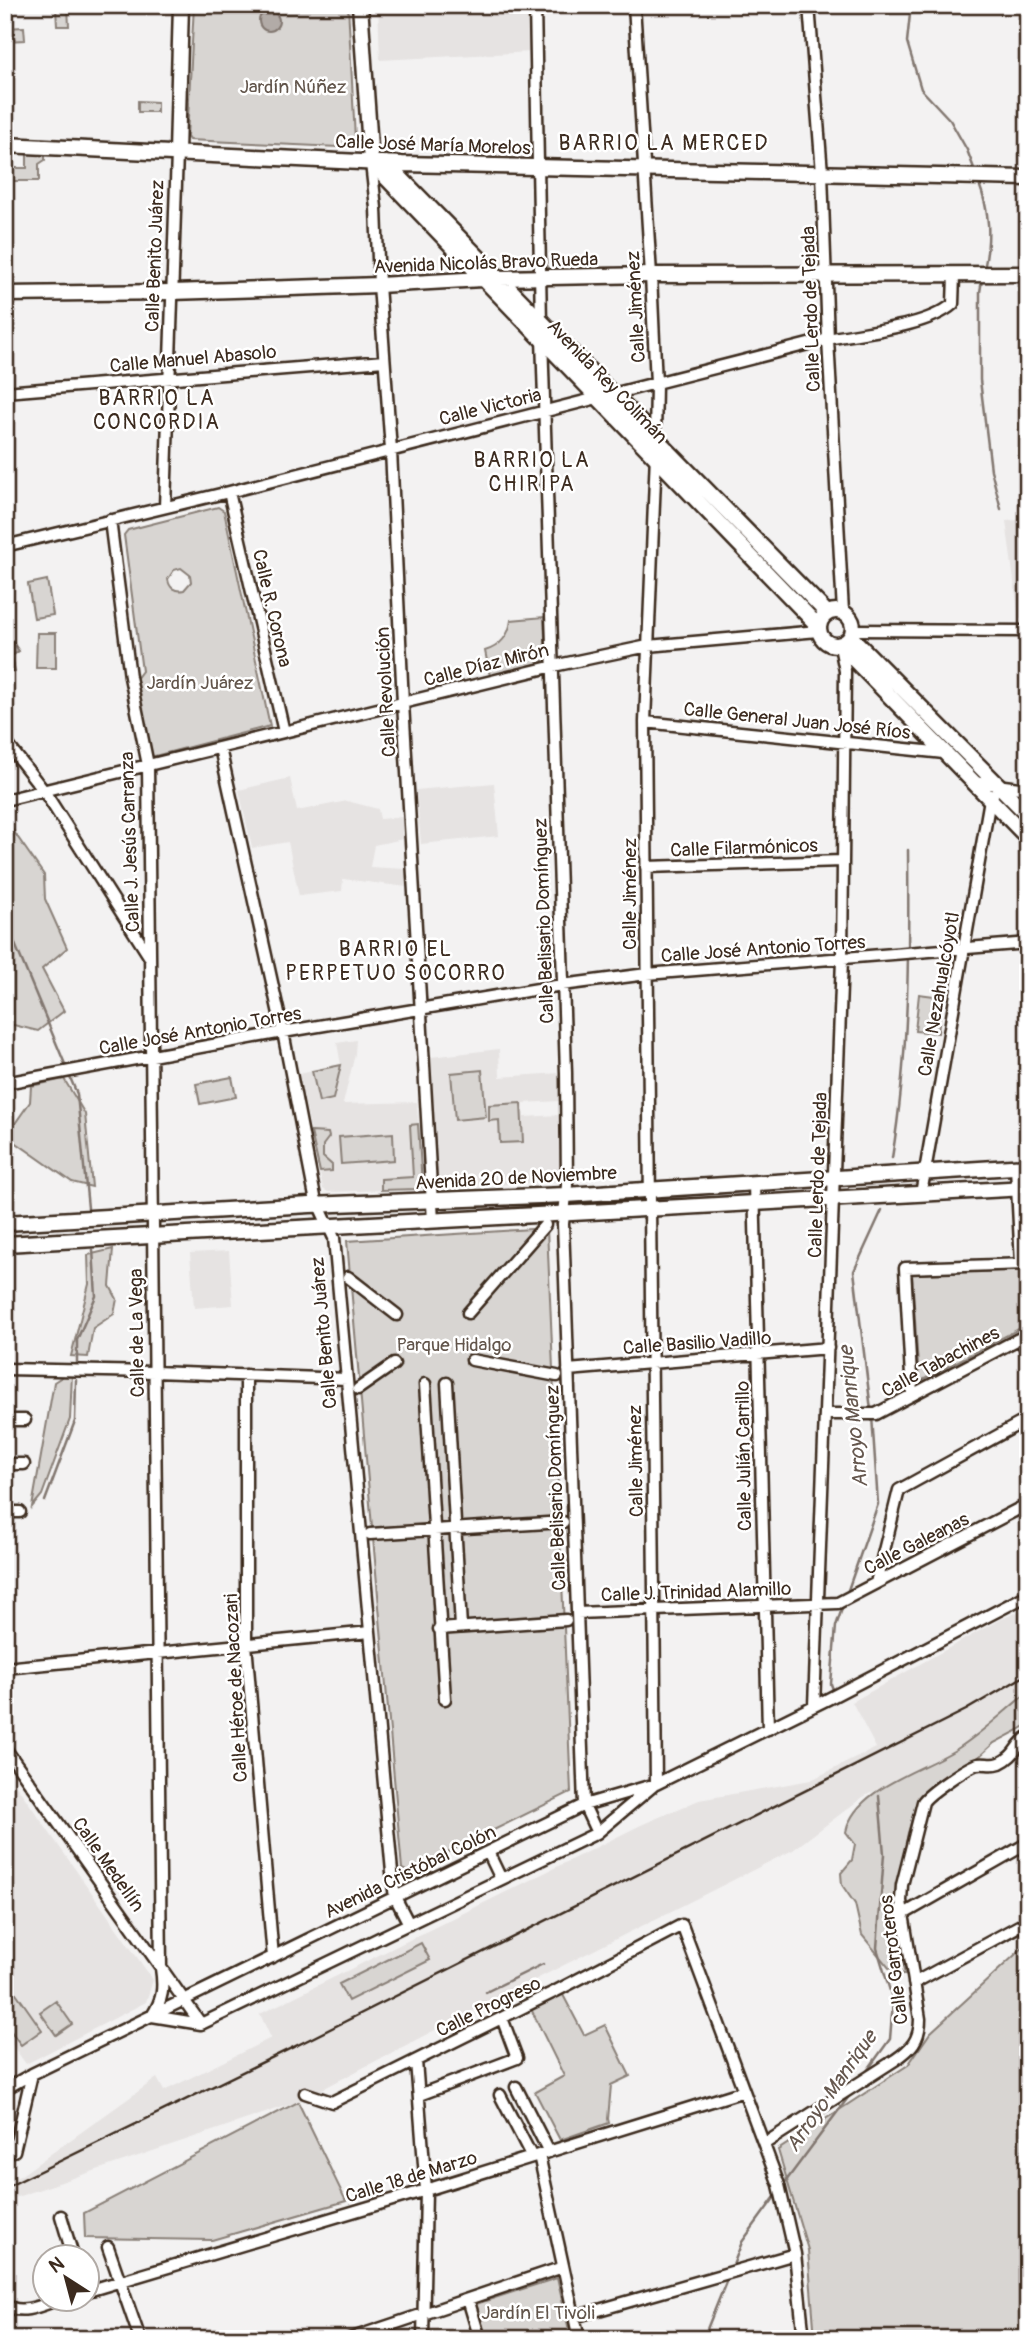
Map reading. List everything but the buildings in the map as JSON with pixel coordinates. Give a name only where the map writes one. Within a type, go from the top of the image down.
[{"type":"main road","name":"Calle Benito Juárez","points":[[177,153],[181,5]]},
{"type":"main road","points":[[360,5],[371,162]]},
{"type":"main road","name":"Calle José María Morelos","points":[[5,145],[386,163],[1028,178]]},
{"type":"main road","name":"Avenida Rey Colimán","points":[[371,162],[542,340],[655,437],[827,613]]},
{"type":"main road","name":"Avenida Rey Colimán","points":[[386,163],[541,321],[656,458],[818,628]]},
{"type":"main road","name":"Avenida Nicolás Bravo Rueda","points":[[5,293],[172,292],[499,278],[652,275],[1028,274]]},
{"type":"main road","points":[[848,637],[825,642],[818,628],[827,613],[843,612],[851,620],[848,637],[944,753],[1028,838]]},
{"type":"main road","points":[[848,637],[1028,815]]},
{"type":"main road","name":"Avenida 20 de Noviembre","points":[[5,1223],[319,1205],[566,1195],[1022,1167]]},
{"type":"main road","name":"Avenida 20 de Noviembre","points":[[5,1244],[1022,1189]]},
{"type":"street","name":"Calle Belisario Domínguez","points":[[535,5],[543,411],[566,1073],[564,1214],[568,1370],[584,1805],[597,1833]]},
{"type":"street","name":"Calle Jiménez","points":[[634,5],[646,169],[656,384],[656,458],[645,722],[656,1784]]},
{"type":"street","name":"Calle Lerdo de Tejada","points":[[809,5],[822,173],[843,612]]},
{"type":"street","name":"Calle Benito Juárez","points":[[165,507],[177,153]]},
{"type":"street","name":"Calle Revolución","points":[[371,162],[391,450],[402,703],[433,1221]]},
{"type":"street","name":"Calle Victoria","points":[[5,545],[229,492],[828,339],[926,320],[944,312],[953,304],[961,275]]},
{"type":"street","name":"Calle Manuel Abasolo","points":[[5,392],[384,361]]},
{"type":"street","name":"Calle R. Corona","points":[[229,492],[284,732]]},
{"type":"street","name":"Calle J. Jesús Carranza","points":[[110,520],[130,677],[148,765],[149,956]]},
{"type":"street","name":"Calle Díaz Mirón","points":[[5,800],[552,666],[648,646],[818,628]]},
{"type":"street","points":[[848,637],[1028,631]]},
{"type":"street","name":"Calle Lerdo de Tejada","points":[[814,1706],[842,959],[845,671],[848,637]]},
{"type":"street","name":"Calle General Juan José Ríos","points":[[645,722],[944,753]]},
{"type":"street","points":[[5,741],[44,791],[149,956]]},
{"type":"street","name":"Calle Benito Juárez","points":[[220,748],[283,1032],[315,1197],[334,1238],[395,1897],[409,1924]]},
{"type":"street","points":[[973,782],[1028,789]]},
{"type":"street","name":"Calle Nezahualcóyotl","points":[[921,1194],[990,799],[998,785]]},
{"type":"street","name":"Calle Filarmónicos","points":[[646,867],[842,861]]},
{"type":"street","name":"Calle José Antonio Torres","points":[[5,1083],[562,985],[647,974],[1028,943]]},
{"type":"street","name":"Calle de La Vega","points":[[149,956],[163,1995],[152,2016]]},
{"type":"street","points":[[912,1395],[905,1268],[1025,1264],[1022,1167]]},
{"type":"street","name":"Calle Julián Carrillo","points":[[754,1183],[768,1728]]},
{"type":"street","points":[[468,1313],[545,1225]]},
{"type":"street","points":[[348,1277],[397,1315]]},
{"type":"street","points":[[1024,1336],[1028,1353]]},
{"type":"street","name":"Calle Tabachines","points":[[825,1414],[871,1414],[1024,1336]]},
{"type":"street","name":"Calle Basilio Vadillo","points":[[568,1370],[828,1348]]},
{"type":"street","points":[[472,1360],[557,1376]]},
{"type":"street","points":[[358,1389],[394,1364]]},
{"type":"street","points":[[5,1369],[154,1371],[347,1379]]},
{"type":"street","name":"Calle Héroe de Nacozari","points":[[246,1375],[246,1644],[273,1956]]},
{"type":"street","points":[[447,1382],[461,1627]]},
{"type":"street","points":[[425,1384],[445,1699]]},
{"type":"street","points":[[876,1583],[899,1490],[1028,1419]]},
{"type":"street","points":[[5,1420],[25,1420]]},
{"type":"street","points":[[5,1464],[24,1464]]},
{"type":"street","name":"Calle Galeanas","points":[[817,1604],[838,1603],[1028,1504]]},
{"type":"street","points":[[5,1511],[20,1512]]},
{"type":"street","points":[[370,1534],[563,1522]]},
{"type":"street","name":"Avenida Cristóbal Colón","points":[[5,2089],[584,1805],[656,1784],[840,1693],[1028,1595]]},
{"type":"street","name":"Calle J. Trinidad Alamillo","points":[[577,1613],[817,1604]]},
{"type":"street","points":[[439,1629],[566,1620]]},
{"type":"street","points":[[5,1668],[370,1632]]},
{"type":"street","name":"Calle Garroteros","points":[[764,2144],[895,2060],[908,2050],[918,2037],[920,2019],[902,1915],[902,1885],[920,1810],[925,1798],[976,1765],[1001,1763],[1015,1754],[1020,1742],[1028,1737]]},
{"type":"street","name":"Calle Medellín","points":[[5,1748],[9,1762],[183,2000]]},
{"type":"street","name":"Avenida Cristóbal Colón","points":[[201,2024],[597,1833],[656,1784]]},
{"type":"street","points":[[902,1915],[1028,1843]]},
{"type":"street","points":[[488,1852],[501,1879]]},
{"type":"street","points":[[914,1983],[1028,1922]]},
{"type":"street","name":"Calle Progreso","points":[[305,2093],[332,2102],[682,1925],[744,2091]]},
{"type":"street","points":[[183,2000],[201,2024]]},
{"type":"street","points":[[152,2016],[201,2024]]},
{"type":"street","points":[[419,2095],[517,2058],[502,2018]]},
{"type":"street","points":[[416,2061],[426,2190],[423,2339]]},
{"type":"street","points":[[14,2151],[32,2074]]},
{"type":"street","points":[[540,2155],[502,2099],[518,2091],[540,2155],[579,2339]]},
{"type":"street","points":[[744,2091],[780,2190],[795,2254],[804,2339]]},
{"type":"street","name":"Calle 18 de Marzo","points":[[102,2287],[744,2091]]},
{"type":"street","points":[[61,2216],[69,2242]]},
{"type":"street","points":[[108,2247],[140,2339]]},
{"type":"street","points":[[574,2318],[795,2254]]},
{"type":"street","points":[[349,2339],[564,2267]]},
{"type":"street","points":[[468,2299],[480,2339]]},
{"type":"street","points":[[5,2304],[11,2309],[32,2307]]},
{"type":"shaded area","points":[[378,5],[528,5],[531,52],[380,60]]},
{"type":"shaded area","points":[[265,11],[273,11],[279,21],[273,31],[265,31],[259,25],[259,17]]},
{"type":"shaded area","points":[[1028,519],[1028,619],[1019,619],[1006,521]]},
{"type":"shaded area","points":[[9,637],[19,651],[12,656],[15,671],[5,672],[5,639]]},
{"type":"shaded area","points":[[290,778],[297,811],[347,801],[378,809],[380,819],[402,817],[403,839],[374,845],[370,867],[405,869],[407,887],[343,879],[342,891],[299,896],[288,842],[252,848],[239,790]]},
{"type":"shaded area","points":[[494,783],[499,836],[421,844],[416,790]]},
{"type":"shaded area","points":[[356,1040],[343,1104],[417,1102],[422,1185],[418,1189],[328,1192],[323,1189],[299,1074],[341,1065],[337,1043]]},
{"type":"shaded area","points":[[499,1049],[500,1077],[560,1073],[559,1101],[524,1103],[524,1117],[559,1115],[560,1181],[440,1188],[437,1184],[431,1057]]},
{"type":"shaded area","points":[[229,1251],[233,1305],[194,1308],[190,1253]]},
{"type":"shaded area","points":[[1028,1608],[1028,1692],[960,1747],[863,1797],[793,1850],[298,2102],[5,2201],[5,2182],[20,2176],[157,2078],[164,2091],[271,2038],[260,2014],[641,1825],[699,1800],[811,1780],[876,1748],[852,1702],[999,1620]]},
{"type":"shaded area","points":[[16,1785],[153,1980],[146,2002],[26,2064],[5,2035],[5,1792]]},
{"type":"green space","name":"Jardín Núñez","points":[[194,5],[348,5],[355,139],[353,144],[339,147],[189,140],[187,137]]},
{"type":"green space","points":[[68,7],[69,26],[57,26],[56,8]]},
{"type":"green space","points":[[24,27],[25,40],[5,41],[5,28]]},
{"type":"green space","points":[[138,101],[157,102],[157,112],[138,112]]},
{"type":"green space","points":[[27,153],[45,154],[45,160],[39,164],[39,181],[11,181],[11,168],[27,168]]},
{"type":"green space","name":"Jardín Juárez","points":[[218,507],[224,511],[270,726],[151,757],[136,679],[142,671],[124,535],[128,530]],"holes":[[[181,568],[190,575],[191,582],[184,590],[171,587],[168,579],[174,570]]]},
{"type":"green space","points":[[47,580],[53,615],[34,618],[28,584]]},
{"type":"green space","points":[[544,617],[546,657],[541,663],[490,676],[485,651],[503,640],[511,620]]},
{"type":"green space","points":[[37,633],[56,633],[56,668],[36,668]]},
{"type":"green space","points":[[5,810],[12,829],[44,875],[45,899],[67,948],[42,969],[64,1011],[38,1031],[5,1023]]},
{"type":"green space","points":[[919,994],[942,997],[938,1033],[915,1031]]},
{"type":"green space","points":[[341,1065],[333,1099],[319,1102],[312,1071]]},
{"type":"green space","points":[[482,1070],[486,1117],[455,1120],[451,1073]]},
{"type":"green space","points":[[232,1077],[236,1097],[200,1104],[196,1084]]},
{"type":"green space","points":[[64,1079],[85,1114],[92,1187],[72,1182],[11,1139],[14,1125],[30,1102],[31,1086]]},
{"type":"green space","points":[[521,1103],[523,1142],[500,1143],[499,1120],[489,1121],[489,1105]]},
{"type":"green space","points":[[418,1124],[422,1185],[418,1189],[381,1190],[381,1179],[413,1177],[410,1125]]},
{"type":"green space","points":[[311,1132],[328,1133],[329,1137],[323,1145],[323,1157],[332,1165],[332,1171],[320,1172]]},
{"type":"green space","points":[[393,1133],[394,1160],[341,1164],[339,1137]]},
{"type":"green space","name":"Parque Hidalgo","points":[[547,1228],[571,1792],[408,1872],[402,1869],[347,1241]]},
{"type":"green space","points":[[113,1249],[110,1286],[117,1299],[114,1314],[93,1328],[88,1357],[71,1356],[89,1284],[88,1255]]},
{"type":"green space","points":[[1028,1270],[1028,1324],[919,1382],[912,1274]]},
{"type":"green space","points":[[65,1375],[72,1375],[70,1419],[42,1495],[32,1507],[54,1382]]},
{"type":"green space","points":[[1028,1692],[1028,1725],[994,1743],[981,1755],[935,1782],[918,1799],[908,1833],[895,1902],[905,1975],[889,1968],[862,1935],[855,1904],[842,1885],[841,1873],[852,1860],[855,1844],[846,1832],[852,1816],[877,1791],[960,1747]]},
{"type":"green space","points":[[1028,1934],[1028,2339],[815,2339],[808,2250],[778,2150],[908,2065],[930,2033],[1027,1944],[1023,1937]]},
{"type":"green space","points":[[421,1943],[430,1960],[348,2001],[339,1984]]},
{"type":"green space","points":[[14,1990],[42,2030],[21,2045],[5,2023],[5,1997]]},
{"type":"green space","points":[[562,1993],[584,2035],[605,2025],[630,2076],[611,2085],[609,2123],[560,2140],[535,2092],[564,2076],[531,2009]]},
{"type":"green space","points":[[56,2001],[72,2024],[56,2035],[40,2012]]},
{"type":"green space","points":[[298,2102],[346,2201],[212,2240],[85,2238],[84,2213]]},
{"type":"green space","name":"Jardín El Tivoli","points":[[557,2278],[571,2339],[487,2339],[476,2304]]},
{"type":"waterway","name":"Arroyo Manrique","points":[[911,5],[907,42],[921,89],[950,120],[975,171]]},
{"type":"waterway","name":"Arroyo Manrique","points":[[978,181],[988,225],[984,270]]},
{"type":"waterway","name":"Arroyo Manrique","points":[[982,280],[980,380],[991,470],[1001,509]]},
{"type":"waterway","points":[[5,848],[5,882]]},
{"type":"waterway","name":"Arroyo Manrique","points":[[892,1158],[905,1043],[908,850]]},
{"type":"waterway","points":[[5,920],[67,1069]]},
{"type":"waterway","points":[[69,1075],[77,1094],[88,1208]]},
{"type":"waterway","name":"Arroyo Manrique","points":[[871,1410],[854,1271],[882,1210]]},
{"type":"waterway","points":[[77,1363],[77,1340],[96,1296],[93,1250]]},
{"type":"waterway","points":[[45,1501],[75,1421],[76,1380]]},
{"type":"waterway","name":"Arroyo Manrique","points":[[847,1593],[878,1504],[872,1416]]},
{"type":"waterway","name":"Arroyo Manrique","points":[[834,1692],[831,1684],[836,1626],[844,1603]]},
{"type":"waterway","name":"Arroyo Manrique","points":[[864,2075],[890,2039],[893,2001],[877,1948],[884,1854],[879,1796]]},
{"type":"waterway","points":[[486,1992],[543,1964]]},
{"type":"waterway","name":"Arroyo Manrique","points":[[783,2185],[850,2095]]},
{"type":"waterway","name":"Arroyo Manrique","points":[[732,2268],[742,2242],[777,2194]]},
{"type":"waterway","name":"Arroyo Manrique","points":[[703,2339],[728,2277]]},
{"type":"railway","points":[[5,2188],[312,2038],[966,1710],[1028,1674]]},
{"type":"district","name":"BARRIO LA MERCED","points":[[664,143]]},
{"type":"district","name":"BARRIO LA CONCORDIA","points":[[157,410]]},
{"type":"district","name":"BARRIO LA CHIRIPA","points":[[532,472]]},
{"type":"district","name":"BARRIO EL PERPETUO SOCORRO","points":[[396,961]]}]
